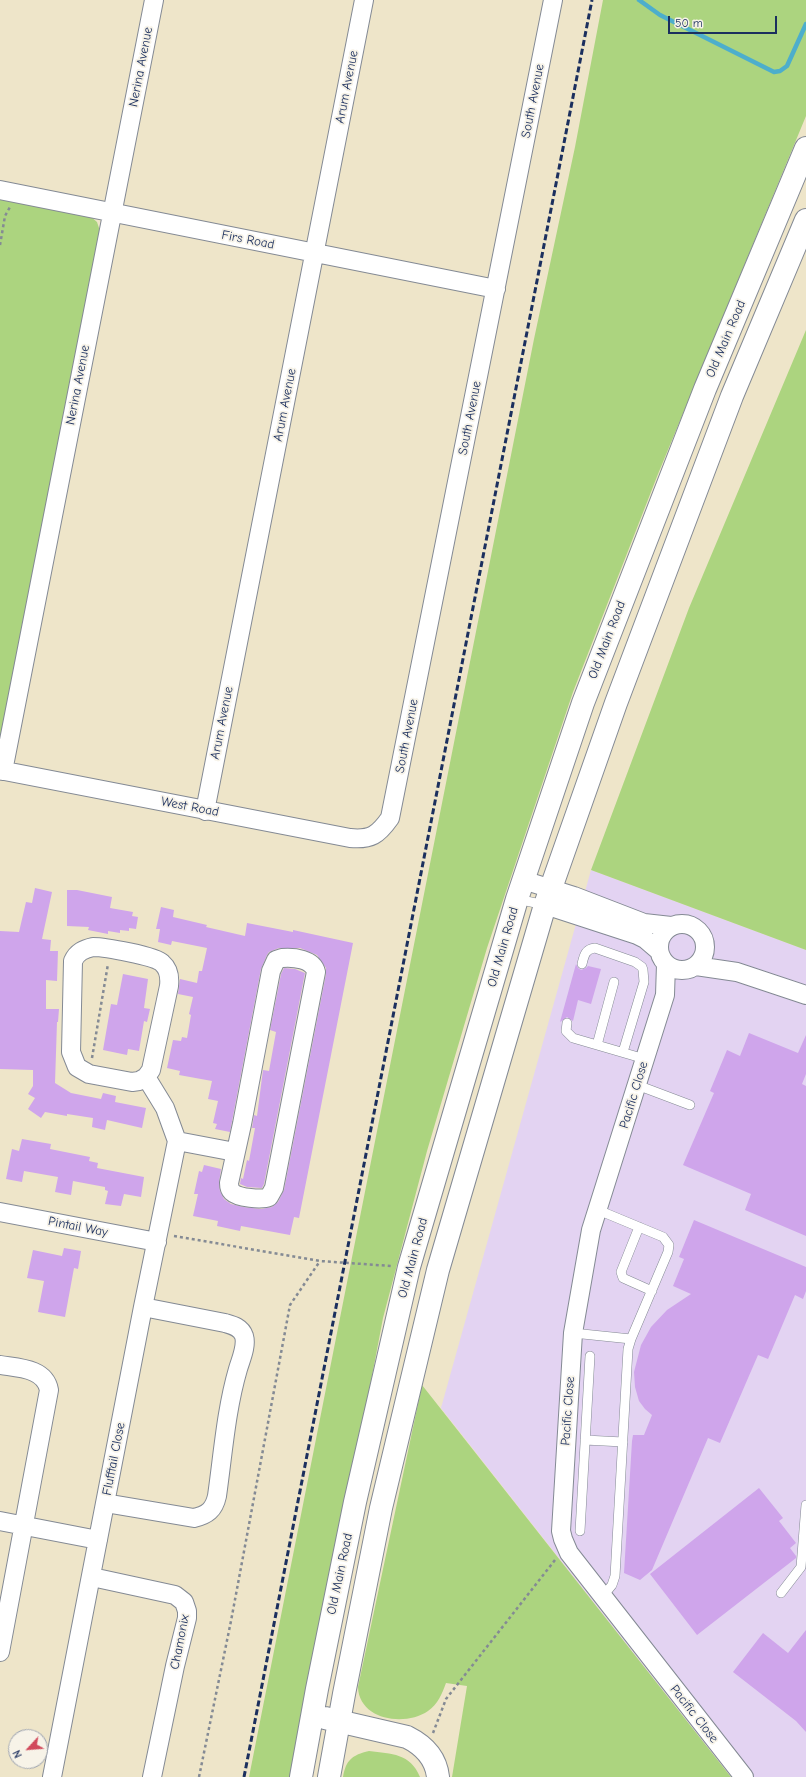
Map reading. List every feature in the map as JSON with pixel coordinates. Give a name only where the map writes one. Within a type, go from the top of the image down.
[{"type":"main road","name":"Old Main Road","points":[[301,1777],[355,1502],[409,1267],[520,889],[586,695],[705,389],[806,148]]},
{"type":"main road","name":"Old Main Road","points":[[329,1777],[381,1508],[438,1270],[548,897],[616,703],[730,404],[806,220]]},
{"type":"main road","points":[[312,1716],[407,1737],[417,1742],[427,1751],[433,1760],[438,1777]]},
{"type":"street","name":"Nerina Avenue","points":[[1,770],[154,0]]},
{"type":"street","name":"Arum Avenue","points":[[205,811],[364,0]]},
{"type":"street","name":"South Avenue","points":[[378,833],[390,818],[395,796],[553,0]]},
{"type":"street","name":"Firs Road","points":[[8,192],[496,288]]},
{"type":"street","name":"West Road","points":[[1,770],[205,811],[350,838],[362,839],[378,833]]},
{"type":"street","points":[[520,889],[548,897],[574,896],[644,923],[671,926],[683,923],[695,927],[703,936],[705,944],[703,956],[665,995]]},
{"type":"street","points":[[548,897],[568,911],[637,936],[651,944],[662,957],[676,969],[691,968],[737,972],[806,995]]},
{"type":"street","points":[[665,995],[660,938],[664,931],[671,926]]},
{"type":"street","points":[[705,944],[737,972]]},
{"type":"street","points":[[93,947],[157,959],[166,967],[169,974],[169,986],[151,1070],[146,1078],[139,1081],[125,1082],[90,1074],[77,1067],[71,1052],[74,961],[76,955],[86,948],[93,947]]},
{"type":"street","points":[[282,958],[305,961],[315,968],[315,978],[274,1188],[269,1196],[260,1199],[237,1195],[232,1192],[229,1183],[235,1152],[272,967],[276,960],[282,958]]},
{"type":"street","name":"Pacific Close","points":[[665,995],[591,1230],[573,1333],[561,1522],[562,1535],[566,1547],[744,1777]]},
{"type":"street","points":[[146,1078],[166,1108],[178,1141],[235,1152]]},
{"type":"street","name":"Flufftail Close","points":[[52,1777],[92,1577],[143,1307],[178,1141]]},
{"type":"street","name":"Pintail Way","points":[[0,1212],[158,1238]]},
{"type":"street","points":[[105,1503],[194,1518],[211,1510],[215,1505],[217,1496],[231,1395],[244,1351],[244,1336],[240,1329],[235,1326],[143,1307]]},
{"type":"street","points":[[0,1365],[30,1370],[42,1375],[46,1379],[49,1390],[0,1652]]},
{"type":"street","points":[[0,1521],[98,1540]]},
{"type":"street","name":"Chamonix","points":[[92,1577],[175,1595],[181,1599],[186,1606],[187,1618],[175,1666],[152,1777]]},
{"type":"lane","points":[[582,964],[586,952],[595,948],[635,962],[643,970],[644,982],[623,1052]]},
{"type":"lane","points":[[597,1045],[614,982]]},
{"type":"lane","points":[[567,1024],[566,1031],[570,1036],[645,1059]]},
{"type":"lane","points":[[637,1085],[690,1106]]},
{"type":"lane","points":[[598,1210],[663,1237],[669,1245],[668,1252],[631,1338],[628,1349],[615,1576],[612,1585],[603,1596]]},
{"type":"lane","points":[[639,1227],[621,1272],[623,1278],[652,1290]]},
{"type":"lane","points":[[573,1333],[631,1338]]},
{"type":"lane","points":[[580,1531],[590,1356]]},
{"type":"lane","points":[[585,1440],[623,1442]]},
{"type":"lane","points":[[782,1594],[801,1567],[806,1505]]},
{"type":"path","points":[[0,245],[8,192]]},
{"type":"path","points":[[90,1074],[110,949]]},
{"type":"path","points":[[158,1238],[320,1261],[409,1267]]},
{"type":"path","points":[[199,1777],[232,1613],[290,1304],[320,1261]]},
{"type":"path","points":[[427,1751],[446,1699],[566,1547]]},
{"type":"shaded area","points":[[591,870],[806,950],[806,1777],[731,1777],[441,1408]]},
{"type":"green space","points":[[603,0],[806,0],[806,116],[658,474],[573,692],[487,948],[427,1151],[383,1318],[296,1777],[249,1777],[534,339],[575,147]]},
{"type":"green space","points":[[0,198],[90,216],[97,222],[100,231],[0,748]]},
{"type":"green space","points":[[806,330],[806,950],[591,870],[689,608]]},
{"type":"green space","points":[[422,1385],[731,1777],[452,1777],[467,1686],[446,1683],[439,1698],[428,1711],[408,1719],[385,1717],[366,1707],[360,1698],[358,1687]]},
{"type":"green space","points":[[369,1751],[393,1754],[406,1759],[416,1769],[420,1777],[343,1777],[346,1766],[351,1759],[358,1754]]},
{"type":"building","points":[[35,888],[52,892],[42,939],[51,940],[50,951],[58,951],[57,981],[46,980],[46,1009],[59,1009],[57,1022],[55,1083],[71,1093],[101,1099],[103,1093],[116,1096],[115,1102],[146,1108],[142,1128],[107,1120],[105,1130],[92,1127],[93,1118],[67,1114],[67,1116],[45,1112],[41,1118],[28,1109],[35,1098],[28,1094],[33,1086],[33,1070],[0,1069],[0,931],[19,932],[26,902],[32,903]]},
{"type":"building","points":[[67,890],[77,890],[112,897],[110,908],[133,912],[132,916],[138,917],[136,929],[129,928],[129,931],[120,930],[120,933],[108,931],[108,934],[88,930],[89,927],[67,926]]},
{"type":"building","points":[[161,907],[174,910],[173,917],[207,925],[206,927],[245,936],[247,923],[293,932],[293,930],[353,943],[299,1218],[294,1217],[290,1235],[241,1226],[240,1231],[217,1226],[218,1221],[193,1216],[198,1194],[194,1194],[199,1171],[202,1172],[204,1165],[221,1169],[219,1183],[220,1191],[224,1199],[231,1204],[261,1209],[272,1207],[278,1202],[284,1190],[326,968],[317,955],[300,948],[279,948],[269,952],[261,969],[230,1132],[215,1129],[217,1124],[213,1123],[218,1101],[208,1099],[212,1081],[179,1075],[180,1071],[167,1068],[173,1040],[181,1041],[182,1037],[187,1038],[191,1015],[189,1014],[193,997],[178,994],[180,979],[197,983],[199,971],[202,971],[207,948],[172,941],[171,945],[158,942],[160,929],[156,929]]},
{"type":"building","points":[[576,964],[581,970],[588,966],[601,969],[591,1004],[578,1000],[573,1021],[567,1017],[560,1022]]},
{"type":"building","points":[[284,968],[295,969],[305,973],[264,1184],[262,1188],[247,1187],[240,1184],[241,1178],[243,1179],[247,1160],[249,1161],[255,1128],[252,1128],[254,1115],[257,1116],[263,1070],[269,1071],[276,1032],[270,1030],[281,974]]},
{"type":"building","points":[[123,974],[148,979],[144,1008],[150,1009],[147,1022],[144,1021],[139,1051],[128,1049],[127,1055],[103,1050],[111,1004],[117,1005]]},
{"type":"building","points":[[749,1033],[798,1053],[806,1035],[806,1074],[802,1084],[806,1086],[806,1236],[745,1210],[751,1194],[683,1165],[714,1093],[710,1091],[727,1050],[740,1056]]},
{"type":"building","points":[[22,1139],[51,1144],[50,1149],[90,1157],[89,1161],[98,1163],[97,1168],[144,1177],[141,1197],[124,1194],[121,1206],[105,1204],[108,1191],[105,1190],[105,1187],[73,1181],[71,1195],[55,1192],[58,1177],[24,1171],[22,1182],[6,1179],[12,1149],[19,1151]]},
{"type":"building","points":[[694,1220],[806,1267],[806,1291],[803,1299],[795,1295],[768,1359],[758,1355],[720,1443],[708,1438],[652,1570],[640,1580],[624,1573],[632,1441],[633,1435],[644,1435],[652,1415],[639,1401],[635,1387],[634,1372],[641,1345],[651,1327],[667,1310],[691,1294],[673,1286],[684,1259],[679,1257]]},
{"type":"building","points":[[64,1248],[81,1251],[78,1269],[74,1268],[65,1317],[38,1312],[44,1281],[27,1278],[33,1250],[62,1256]]},
{"type":"building","points":[[759,1488],[783,1518],[779,1521],[796,1543],[790,1548],[796,1558],[697,1635],[650,1574]]},
{"type":"building","points":[[806,1630],[806,1732],[796,1721],[733,1672],[763,1633],[788,1653]]},
{"type":"waterway","points":[[639,0],[660,15],[774,72],[780,71],[787,66],[806,24]]},
{"type":"railway","points":[[244,1777],[592,0]]}]
